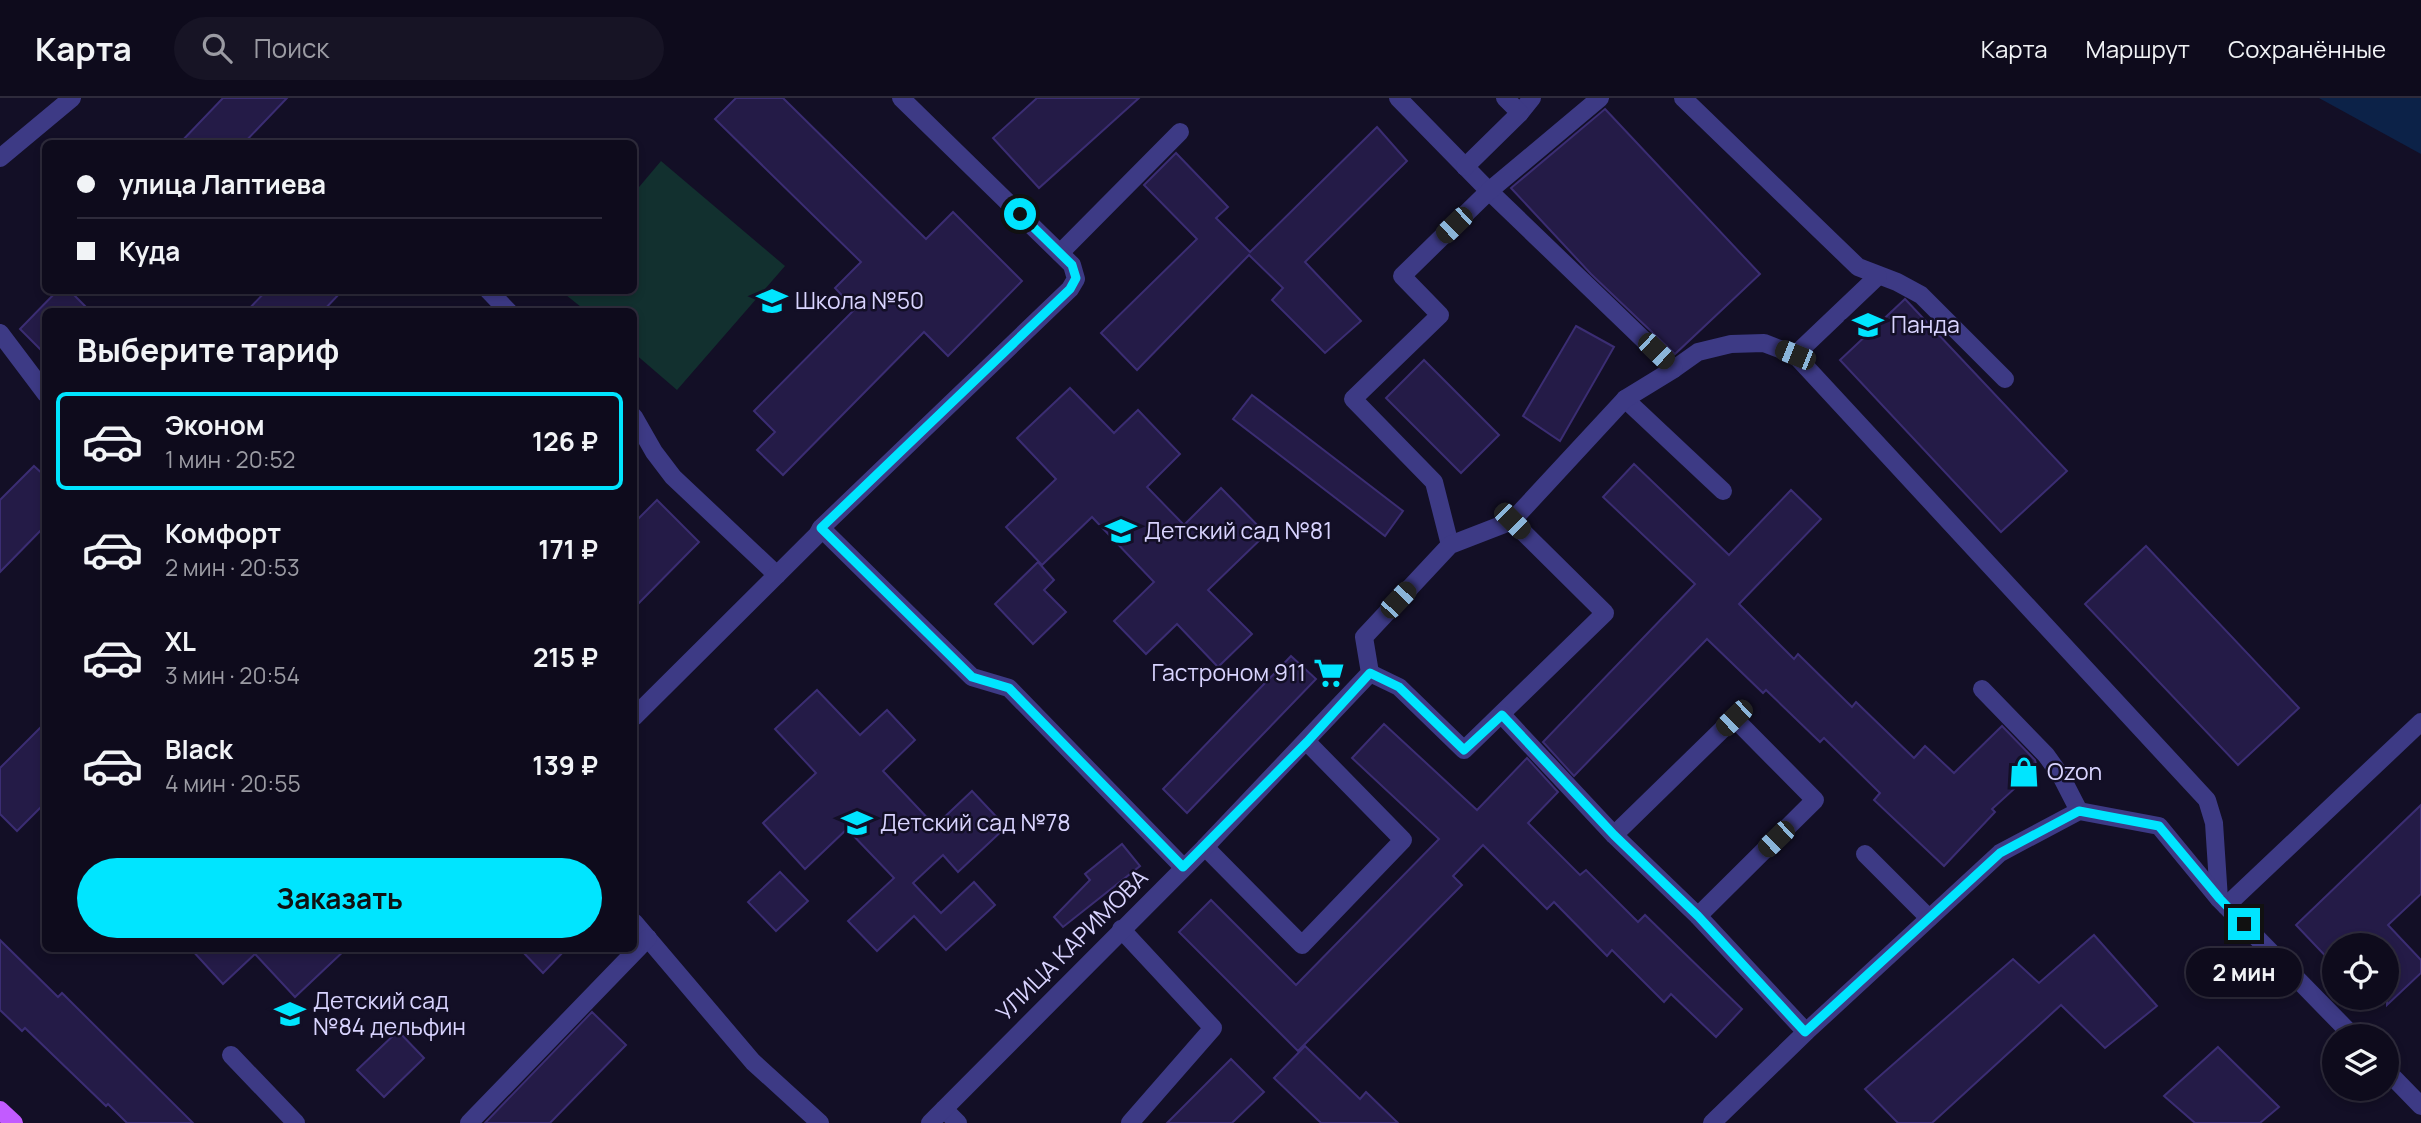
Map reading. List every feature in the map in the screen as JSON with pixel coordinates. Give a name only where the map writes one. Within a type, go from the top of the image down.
[{"type":"main road","points":[[0,1110],[14,1123]]},
{"type":"street","points":[[0,158],[72,98]]},
{"type":"street","points":[[637,714],[821,528],[1070,289],[1076,278],[1072,265],[901,98]]},
{"type":"street","points":[[1398,98],[1489,191],[1674,369]]},
{"type":"street","points":[[1505,98],[1520,113]]},
{"type":"street","points":[[1465,167],[1532,98]]},
{"type":"street","points":[[1450,545],[1434,482],[1353,400],[1440,315],[1402,276],[1489,191],[1600,98]]},
{"type":"street","points":[[1683,98],[1858,267],[1921,295],[2005,379]]},
{"type":"street","points":[[1059,253],[1180,132]]},
{"type":"street","points":[[1795,355],[1878,276]]},
{"type":"street","points":[[492,294],[505,308]]},
{"type":"street","points":[[0,333],[42,389]]},
{"type":"street","points":[[1512,521],[1605,613],[1464,750],[1399,687],[1370,673],[1364,637],[1450,545],[1512,521],[1625,399],[1698,352],[1731,344],[1764,343],[1795,355],[2207,800],[2214,823],[2223,903]]},
{"type":"street","points":[[1625,399],[1723,491]]},
{"type":"street","points":[[637,422],[654,452],[673,477],[777,575]]},
{"type":"street","points":[[821,528],[972,677],[1009,688],[1183,867]]},
{"type":"street","name":"УЛИЦА КАРИМОВА","points":[[930,1123],[1205,847],[1370,673]]},
{"type":"street","points":[[1982,689],[2046,755],[2061,776],[2079,811]]},
{"type":"street","points":[[1502,715],[1614,835],[1698,916],[1805,1032]]},
{"type":"street","points":[[1614,835],[1734,718],[1815,800],[1698,916]]},
{"type":"street","points":[[2223,903],[2421,722]]},
{"type":"street","points":[[1205,847],[1301,945],[1385,859],[1403,840],[1307,742]]},
{"type":"street","points":[[1712,1123],[1805,1032],[2000,853],[2079,811],[2159,826],[2223,903],[2341,1024]]},
{"type":"street","points":[[1865,854],[1929,918]]},
{"type":"street","points":[[637,925],[752,1062],[820,1123]]},
{"type":"street","points":[[1121,929],[1213,1028],[1130,1123]]},
{"type":"street","points":[[637,949],[648,938]]},
{"type":"street","points":[[469,1123],[634,952]]},
{"type":"street","points":[[231,1055],[296,1123]]},
{"type":"street","points":[[2399,1083],[2421,1106]]},
{"type":"street","points":[[944,1109],[958,1123]]},
{"type":"green space","points":[[661,161],[785,266],[677,390],[637,356],[637,308],[582,308],[565,294],[637,294],[637,189]]},
{"type":"water","points":[[2319,98],[2421,98],[2421,154]]},
{"type":"building","points":[[223,98],[287,98],[247,140],[183,140]]},
{"type":"building","points":[[736,98],[783,98],[926,239],[953,212],[1022,281],[948,356],[924,332],[783,475],[757,450],[775,432],[754,411],[855,309],[835,288],[861,262],[715,119]]},
{"type":"building","points":[[1037,98],[1139,98],[1039,188],[993,138]]},
{"type":"building","points":[[1605,109],[1760,274],[1675,354],[1591,274],[1511,188]]},
{"type":"building","points":[[1377,127],[1407,161],[1305,262],[1361,321],[1325,353],[1272,300],[1283,288],[1249,255],[1137,370],[1101,333],[1197,239],[1144,185],[1176,153],[1228,207],[1216,218],[1250,252]]},
{"type":"building","points":[[54,294],[73,294],[87,308],[42,308],[42,351],[20,329]]},
{"type":"building","points":[[263,294],[339,294],[326,308],[250,308]]},
{"type":"building","points":[[1905,299],[2067,471],[2001,532],[1840,360]]},
{"type":"building","points":[[1576,326],[1614,347],[1560,441],[1523,416]]},
{"type":"building","points":[[1424,360],[1499,435],[1461,473],[1386,398]]},
{"type":"building","points":[[1070,388],[1114,433],[1138,410],[1180,454],[1147,487],[1184,525],[1221,488],[1266,534],[1208,590],[1252,634],[1218,667],[1177,624],[1146,654],[1114,621],[1154,582],[1092,517],[1042,565],[1006,527],[1056,479],[1017,438]]},
{"type":"building","points":[[1252,395],[1403,511],[1385,536],[1233,419]]},
{"type":"building","points":[[1634,464],[1729,555],[1791,490],[1821,519],[1739,604],[1794,659],[1798,654],[1852,707],[1856,702],[1914,758],[1925,746],[1954,773],[2002,726],[2035,760],[2037,768],[1992,809],[1995,812],[1944,866],[1874,800],[1880,793],[1824,738],[1820,742],[1766,690],[1763,693],[1707,639],[1574,776],[1543,742],[1695,584],[1603,497]]},
{"type":"building","points":[[34,466],[42,473],[42,529],[0,572],[0,500]]},
{"type":"building","points":[[657,500],[699,542],[637,605],[637,520]]},
{"type":"building","points":[[2146,546],[2299,708],[2238,765],[2085,604]]},
{"type":"building","points":[[1038,562],[1054,580],[1044,590],[1066,612],[1033,644],[995,604]]},
{"type":"building","points":[[1291,656],[1316,679],[1187,813],[1163,789]]},
{"type":"building","points":[[817,690],[860,735],[887,710],[915,740],[883,771],[935,826],[972,791],[1006,827],[958,872],[943,855],[913,883],[941,913],[974,882],[995,905],[946,950],[914,916],[877,951],[848,921],[894,878],[847,829],[805,869],[763,823],[816,773],[775,729]]},
{"type":"building","points":[[1384,724],[1477,810],[1527,758],[1558,792],[1528,823],[1580,875],[1586,870],[1638,922],[1645,915],[1742,1009],[1716,1037],[1671,994],[1664,1002],[1612,950],[1607,956],[1554,902],[1547,909],[1483,845],[1453,876],[1462,885],[1298,1051],[1179,932],[1211,900],[1296,985],[1439,839],[1352,758]]},
{"type":"building","points":[[42,726],[42,806],[17,831],[0,814],[0,768]]},
{"type":"building","points":[[2421,805],[2421,894],[2388,925],[2396,933],[2322,933],[2322,952],[2296,925]]},
{"type":"building","points":[[1122,844],[1140,866],[1063,927],[1054,917],[1090,880],[1085,874]]},
{"type":"building","points":[[780,872],[808,901],[776,931],[748,902]]},
{"type":"building","points":[[2094,935],[2157,1006],[2105,1048],[2061,1005],[1932,1123],[1898,1123],[1865,1089],[2013,959],[2039,983]]},
{"type":"building","points":[[2399,937],[2421,960],[2421,973],[2399,994]]},
{"type":"building","points":[[0,940],[58,997],[62,993],[193,1123],[127,1123],[25,1028],[22,1031],[0,1010]]},
{"type":"building","points":[[194,952],[343,952],[295,997],[255,954],[223,984]]},
{"type":"building","points":[[523,952],[563,952],[543,973]]},
{"type":"building","points":[[592,1012],[626,1045],[550,1123],[485,1123]]},
{"type":"building","points":[[398,1031],[424,1058],[384,1097],[357,1070]]},
{"type":"building","points":[[1305,1046],[1360,1099],[1366,1092],[1398,1123],[1321,1123],[1274,1078]]},
{"type":"building","points":[[2218,1047],[2279,1107],[2260,1123],[2195,1123],[2164,1096]]},
{"type":"building","points":[[1231,1059],[1264,1092],[1232,1123],[1167,1123]]},
{"type":"place","name":"Школа №50","points":[[772,301]]},
{"type":"place","name":"Панда","points":[[1868,325]]},
{"type":"place","name":"Детский сад №81","points":[[1121,531]]},
{"type":"place","name":"Гастроном 911","points":[[1329,673]]},
{"type":"place","name":"Ozon","points":[[2024,772]]},
{"type":"place","name":"Детский сад №78","points":[[857,823]]},
{"type":"place","name":"Детский сад №84 дельфин","points":[[290,1014]]},
{"type":"route","points":[[1020,214],[1072,265],[1076,278],[1070,289],[821,528],[972,677],[1009,688],[1183,867],[1307,742],[1370,673],[1399,687],[1464,750],[1502,715],[1614,835],[1698,916],[1805,1032],[2000,853],[2079,811],[2159,826],[2244,924]]}]
